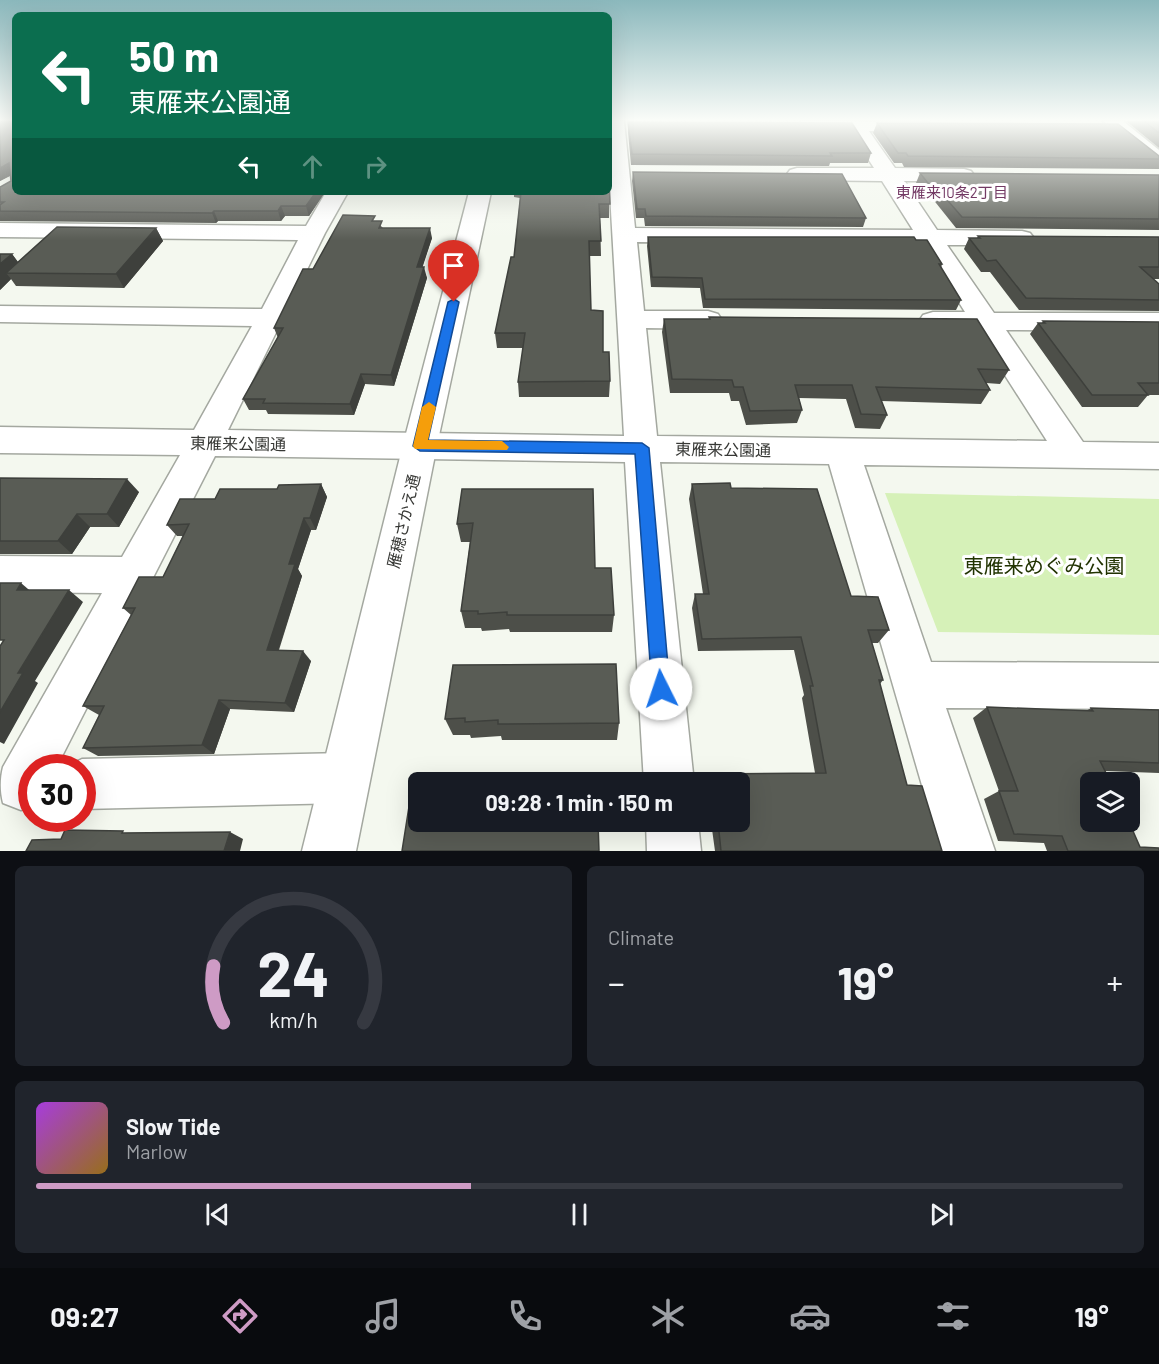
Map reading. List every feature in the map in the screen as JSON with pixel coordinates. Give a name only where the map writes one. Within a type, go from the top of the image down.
[{"type":"street","points":[[880,161],[1074,455]]},
{"type":"street","points":[[623,173],[624,236],[668,772]]},
{"type":"street","points":[[772,174],[986,176]]},
{"type":"street","points":[[17,785],[204,443],[271,318],[313,233],[335,195]]},
{"type":"street","name":"雁穂さかえ通","points":[[328,851],[479,195]]},
{"type":"street","points":[[0,230],[313,233]]},
{"type":"street","points":[[624,236],[1042,238]]},
{"type":"street","points":[[0,315],[271,318]]},
{"type":"street","points":[[631,319],[738,320]]},
{"type":"street","points":[[905,321],[1159,322]]},
{"type":"street","name":"東雁来公園通","points":[[0,440],[1159,456]]},
{"type":"street","points":[[842,450],[968,851]]},
{"type":"street","points":[[0,574],[132,575]]},
{"type":"street","points":[[917,685],[1159,686]]},
{"type":"street","points":[[96,784],[345,778]]},
{"type":"street","points":[[673,832],[674,851]]},
{"type":"green space","name":"東雁来めぐみ公園","points":[[885,493],[1159,499],[1159,635],[938,632]]},
{"type":"building","points":[[0,161],[12,161],[12,195],[314,195],[306,206],[281,206],[278,211],[214,211],[212,213],[0,211],[0,205],[4,202],[0,202],[0,187],[11,181],[9,163],[0,168]]},
{"type":"building","points":[[633,172],[842,174],[866,218],[646,216],[645,209],[637,209]]},
{"type":"building","points":[[920,173],[1159,175],[1159,219],[962,217],[936,187],[931,187]]},
{"type":"building","points":[[521,195],[610,195],[610,204],[599,204],[601,241],[589,241],[591,310],[603,311],[603,352],[609,352],[610,381],[518,382],[525,333],[495,333],[511,257],[514,257]]},
{"type":"building","points":[[343,215],[375,216],[372,221],[382,221],[379,228],[430,228],[417,267],[424,267],[391,375],[361,374],[350,404],[263,403],[265,399],[243,399],[283,328],[274,328],[303,269],[313,269]]},
{"type":"building","points":[[57,227],[156,228],[116,274],[6,273]]},
{"type":"building","points":[[978,236],[1159,237],[1159,267],[1140,267],[1159,284],[1159,300],[1026,298],[996,260],[987,261],[969,238],[980,238]]},
{"type":"building","points":[[648,237],[914,237],[916,240],[927,240],[961,300],[705,299],[702,278],[652,277]]},
{"type":"building","points":[[0,254],[12,254],[0,264]]},
{"type":"building","points":[[709,317],[977,319],[1009,370],[978,369],[990,390],[876,387],[887,415],[861,414],[852,385],[795,385],[802,410],[750,411],[743,387],[734,387],[732,380],[672,379],[664,319],[710,319]]},
{"type":"building","points":[[1043,321],[1159,322],[1159,383],[1138,383],[1148,395],[1092,395],[1038,323],[1045,323]]},
{"type":"building","points":[[0,478],[127,479],[107,514],[77,514],[58,541],[0,541]]},
{"type":"building","points":[[730,483],[731,488],[817,489],[851,596],[878,597],[889,630],[868,630],[883,680],[879,680],[907,785],[922,786],[942,851],[721,851],[719,832],[750,832],[750,774],[826,773],[810,686],[813,686],[801,637],[702,639],[695,594],[709,594],[692,484]]},
{"type":"building","points":[[321,484],[310,518],[304,518],[289,564],[295,564],[267,650],[303,651],[285,703],[219,700],[202,745],[83,748],[104,706],[83,706],[135,608],[123,608],[139,577],[163,577],[189,524],[167,525],[180,499],[215,499],[220,489],[277,489],[279,485]]},
{"type":"building","points":[[462,489],[593,489],[595,568],[611,568],[614,615],[507,615],[507,612],[478,614],[478,611],[461,611],[473,523],[457,524]]},
{"type":"building","points":[[0,583],[21,583],[17,590],[69,590],[18,673],[23,673],[0,712],[0,646],[4,640],[0,640]]},
{"type":"building","points":[[616,664],[619,723],[498,724],[498,720],[465,722],[465,718],[445,719],[453,665]]},
{"type":"building","points":[[987,707],[1093,711],[1091,708],[1159,710],[1159,763],[1100,761],[1106,772],[1080,772],[1080,832],[1133,832],[1140,847],[1159,848],[1159,851],[1068,851],[1062,836],[1014,834],[999,791],[1018,791]]},
{"type":"building","points":[[408,813],[408,832],[598,832],[599,851],[402,851]]},
{"type":"building","points":[[96,831],[123,831],[122,833],[230,832],[224,851],[26,851],[32,840],[61,839],[64,832]]},
{"type":"slow traffic","points":[[429,407],[420,446],[502,447]]},
{"type":"district","name":"東雁来10条2丁目","points":[[952,192]]},
{"type":"route","points":[[454,302],[420,446],[642,448],[661,689]]}]
